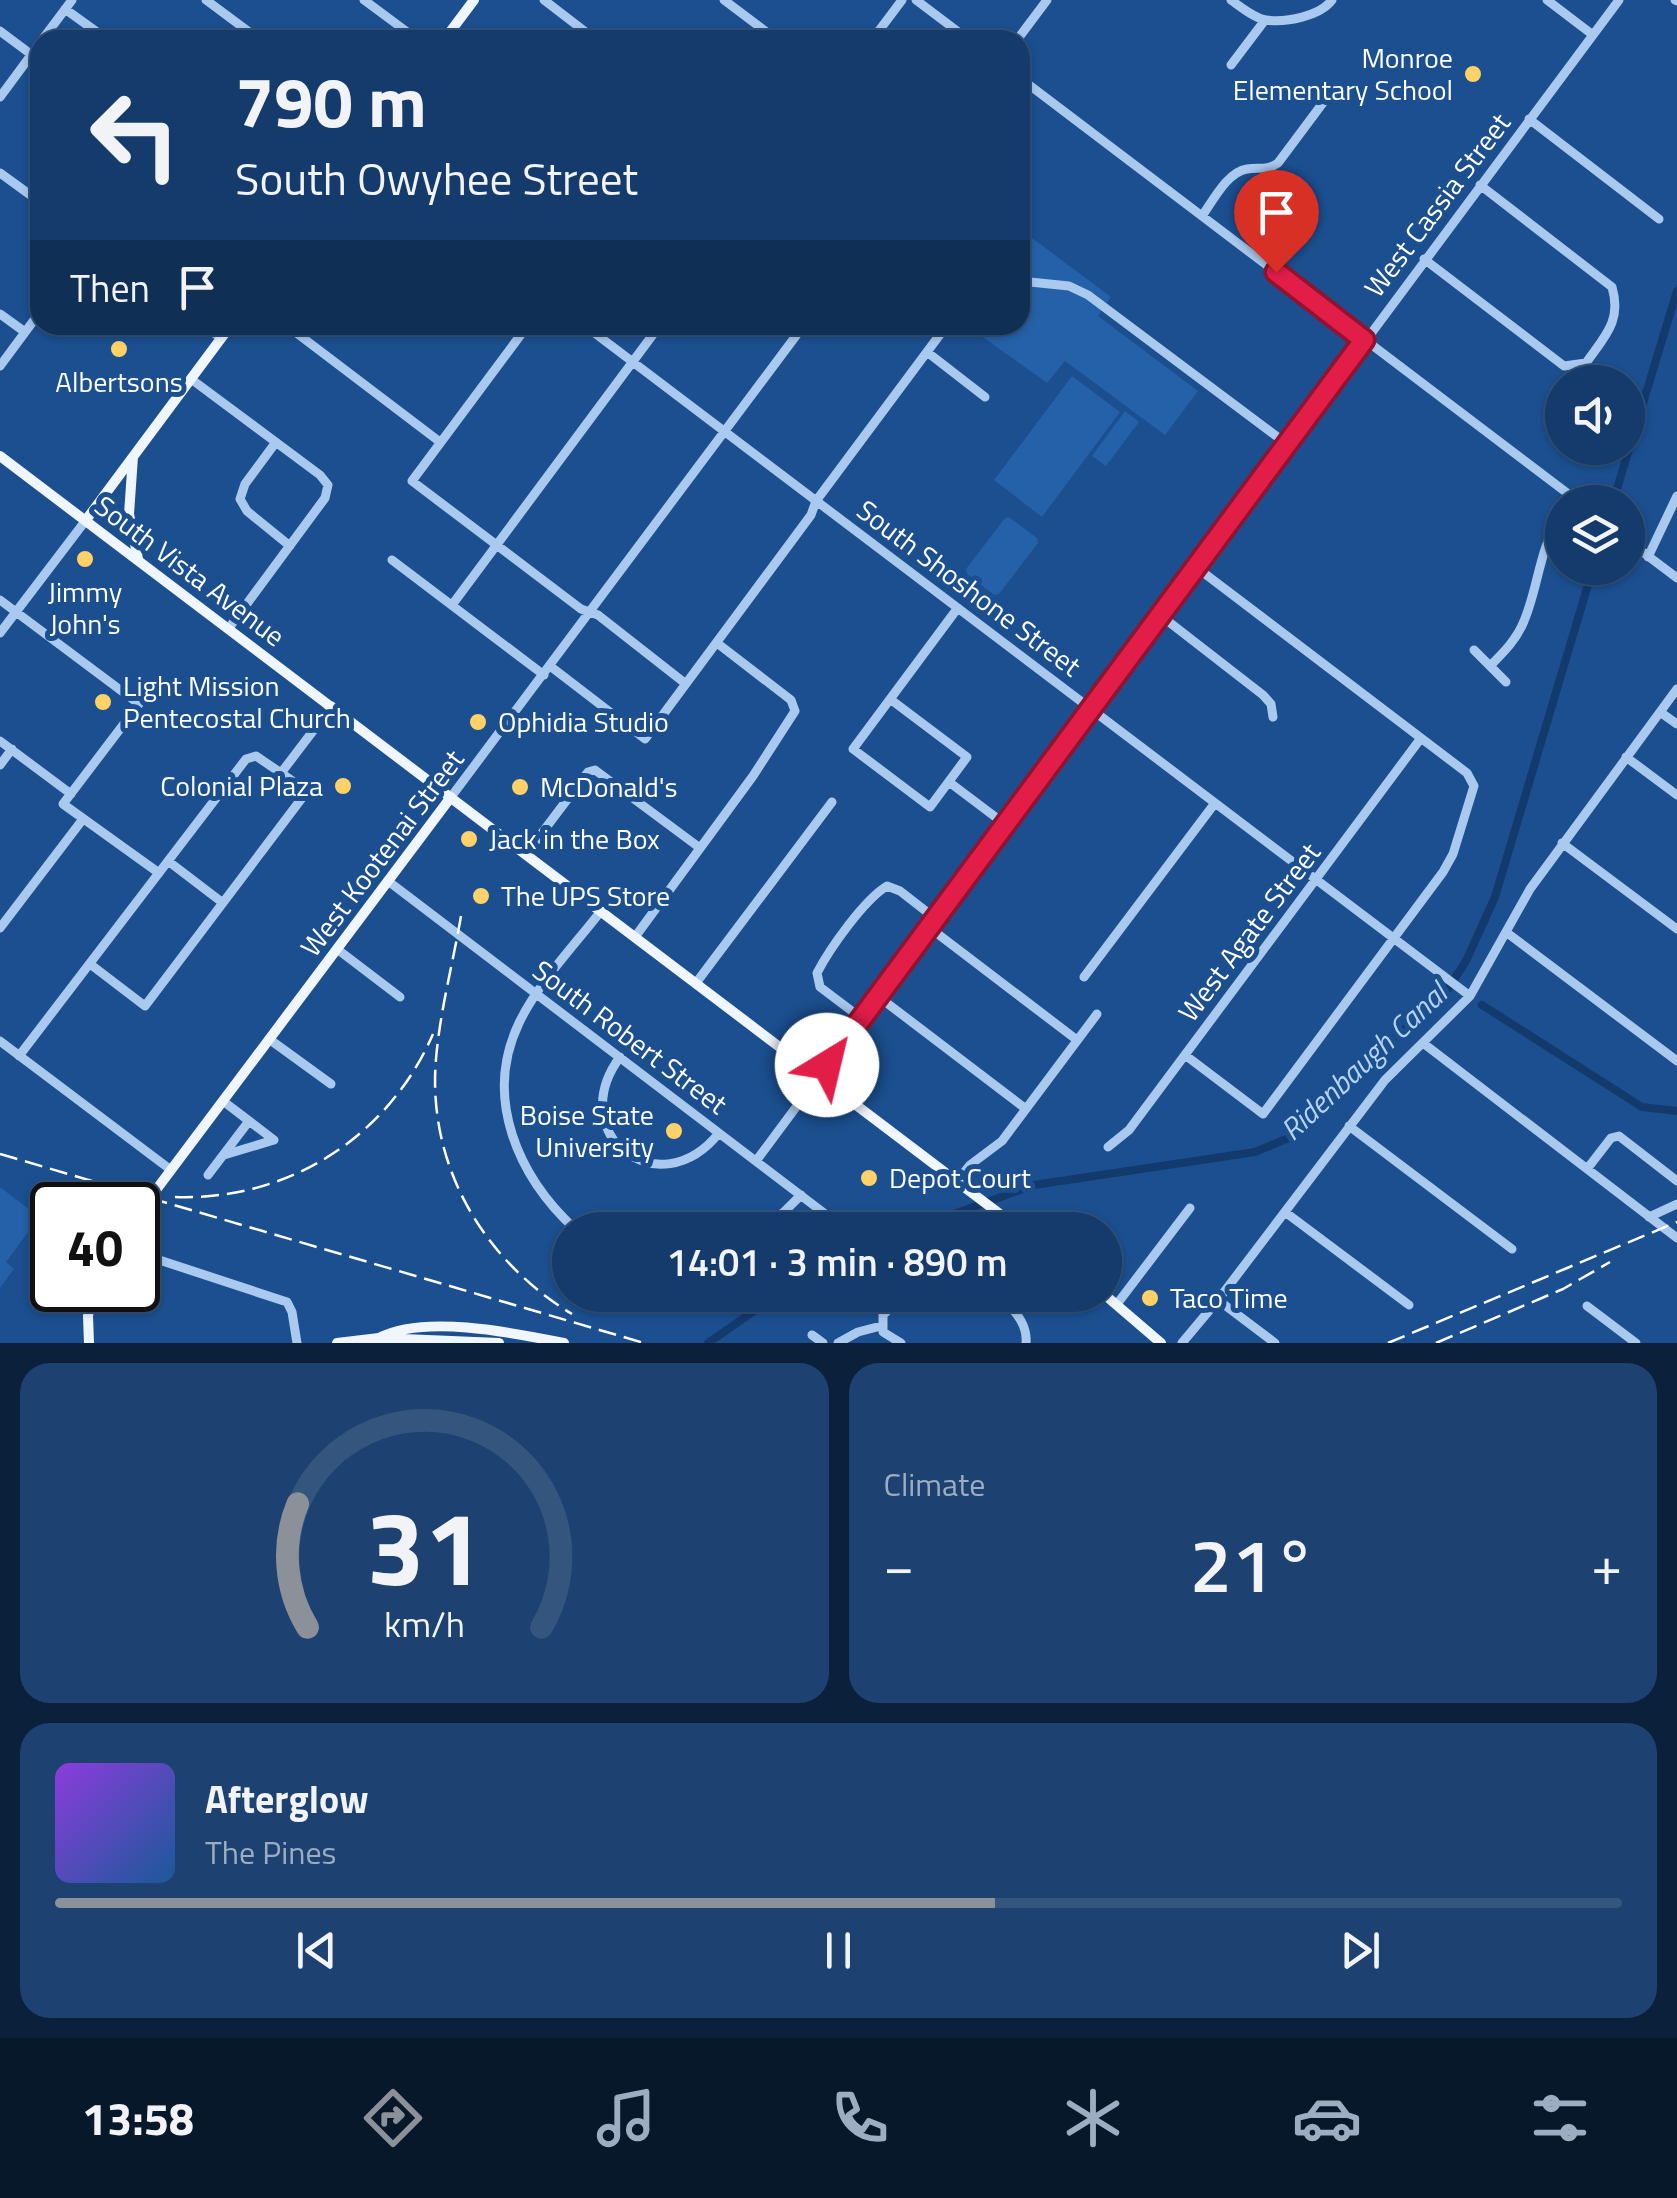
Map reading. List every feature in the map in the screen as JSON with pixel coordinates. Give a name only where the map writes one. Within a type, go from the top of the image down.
[{"type":"main road","points":[[454,30],[474,0]]},
{"type":"main road","points":[[86,520],[223,335]]},
{"type":"main road","name":"South Vista Avenue","points":[[0,456],[997,1212]]},
{"type":"main road","points":[[133,456],[129,514],[139,560]]},
{"type":"main road","name":"West Kootenai Street","points":[[160,1185],[451,797]]},
{"type":"main road","points":[[1122,1308],[1161,1343]]},
{"type":"main road","points":[[89,1312],[89,1343]]},
{"type":"main road","points":[[378,1338],[396,1329],[459,1328],[564,1343]]},
{"type":"main road","points":[[336,1343],[378,1338],[499,1343]]},
{"type":"street","points":[[206,0],[246,30]]},
{"type":"street","points":[[364,0],[404,30]]},
{"type":"street","points":[[544,0],[583,30]]},
{"type":"street","points":[[724,0],[764,30]]},
{"type":"street","points":[[880,30],[902,0]]},
{"type":"street","points":[[916,0],[955,30]]},
{"type":"street","points":[[1024,30],[1047,0]]},
{"type":"street","points":[[1231,0],[1265,20],[1325,10],[1332,0]]},
{"type":"street","points":[[1547,0],[1593,35]]},
{"type":"street","name":"West Cassia Street","points":[[756,1161],[1620,0]]},
{"type":"street","points":[[50,30],[69,5],[97,30]]},
{"type":"street","points":[[1231,66],[1265,20]]},
{"type":"street","points":[[0,31],[30,54]]},
{"type":"street","points":[[0,97],[30,64]]},
{"type":"street","points":[[1030,86],[1554,485]]},
{"type":"street","points":[[1202,216],[1232,176],[1278,163],[1334,88]]},
{"type":"street","points":[[1529,119],[1659,219]]},
{"type":"street","points":[[0,172],[30,194]]},
{"type":"street","points":[[1424,260],[1564,366],[1586,363],[1610,330],[1618,306],[1612,287],[1480,184]]},
{"type":"street","points":[[1030,281],[1069,286],[1088,295],[1287,444]]},
{"type":"street","points":[[0,314],[25,332]]},
{"type":"street","points":[[0,366],[30,325]]},
{"type":"street","points":[[217,335],[221,338]]},
{"type":"street","points":[[299,335],[440,442]]},
{"type":"street","points":[[520,335],[412,481],[686,684]]},
{"type":"street","name":"South Shoshone Street","points":[[597,335],[1470,996]]},
{"type":"street","points":[[452,605],[653,335]]},
{"type":"street","name":"West Kootenai Street","points":[[451,797],[797,335]]},
{"type":"street","points":[[392,560],[646,738],[939,335]]},
{"type":"street","points":[[926,352],[985,397]]},
{"type":"street","points":[[191,379],[328,485],[325,498],[229,628]]},
{"type":"street","points":[[276,442],[244,484],[240,500],[247,511],[290,546]]},
{"type":"street","points":[[1648,557],[1677,496]]},
{"type":"street","points":[[0,632],[86,520]]},
{"type":"street","points":[[1490,666],[1509,647],[1524,621],[1545,549]]},
{"type":"street","points":[[1645,555],[1677,578]]},
{"type":"street","points":[[1186,1054],[1263,1114],[1444,872],[1473,791],[1473,781],[1467,773],[1196,567]]},
{"type":"street","points":[[0,600],[138,704],[63,804],[159,873]]},
{"type":"street","points":[[890,699],[967,757],[930,807],[853,749],[890,699],[958,608]]},
{"type":"street","points":[[1160,616],[1263,695],[1271,704],[1273,717]]},
{"type":"street","points":[[635,936],[793,716],[795,706],[717,642]]},
{"type":"street","points":[[1474,650],[1506,682]]},
{"type":"street","points":[[1182,1343],[1385,1080],[1470,996],[1530,889],[1677,689]]},
{"type":"street","points":[[281,773],[332,706]]},
{"type":"street","points":[[1660,712],[1677,724]]},
{"type":"street","name":"West Agate Street","points":[[1108,1148],[1130,1130],[1421,738]]},
{"type":"street","points":[[0,740],[71,794]]},
{"type":"street","points":[[0,765],[12,750]]},
{"type":"street","points":[[20,1056],[168,861],[246,759],[256,756],[298,786],[302,798],[145,1006],[90,964]]},
{"type":"street","points":[[1626,757],[1677,795]]},
{"type":"street","points":[[526,854],[588,772],[595,770],[700,848]]},
{"type":"street","points":[[949,782],[1006,825]]},
{"type":"street","points":[[696,983],[832,802]]},
{"type":"street","points":[[1084,977],[1214,802]]},
{"type":"street","points":[[0,928],[83,819]]},
{"type":"street","points":[[1562,843],[1677,929]]},
{"type":"street","points":[[168,861],[223,903]]},
{"type":"street","name":"South Robert Street","points":[[388,881],[824,1212]]},
{"type":"street","points":[[861,1018],[820,987],[817,973],[876,893],[893,886],[1078,1040]]},
{"type":"street","points":[[558,1212],[521,1161],[508,1126],[504,1089],[508,1054],[520,1018],[601,911]]},
{"type":"street","points":[[1506,932],[1677,1061]]},
{"type":"street","points":[[337,949],[400,997]]},
{"type":"street","points":[[879,997],[1026,1109]]},
{"type":"street","points":[[957,1181],[970,1164],[1002,1141],[1097,1014]]},
{"type":"street","points":[[269,1040],[331,1084]]},
{"type":"street","points":[[0,1042],[171,1170]]},
{"type":"street","points":[[1423,1043],[1677,1238]]},
{"type":"street","points":[[620,1057],[604,1084],[602,1116],[610,1137],[625,1153],[644,1163],[687,1162],[706,1150],[720,1133]]},
{"type":"street","points":[[222,1101],[274,1140],[223,1156]]},
{"type":"street","points":[[208,1176],[249,1121]]},
{"type":"street","points":[[1349,1126],[1512,1249]]},
{"type":"street","points":[[1587,1169],[1611,1138],[1619,1136],[1677,1181]]},
{"type":"street","points":[[784,1212],[801,1195]]},
{"type":"street","points":[[1649,1216],[1677,1204]]},
{"type":"street","points":[[1122,1297],[1190,1208]]},
{"type":"street","points":[[1284,1212],[1409,1305]]},
{"type":"street","points":[[160,1260],[287,1302],[297,1343]]},
{"type":"street","points":[[1218,1300],[1274,1343]]},
{"type":"street","points":[[1587,1306],[1636,1343]]},
{"type":"street","points":[[885,1312],[881,1326],[887,1336],[901,1343]]},
{"type":"street","points":[[1015,1312],[1027,1333],[1026,1343]]},
{"type":"street","points":[[838,1343],[881,1326]]},
{"type":"street","points":[[812,1335],[823,1343]]},
{"type":"shaded area","points":[[1030,236],[1111,297],[1098,316],[1198,391],[1165,435],[1065,361],[1047,383],[980,335],[1030,335]]},
{"type":"shaded area","points":[[1072,376],[1120,412],[1042,517],[994,480]]},
{"type":"shaded area","points":[[1125,411],[1139,422],[1106,466],[1092,456]]},
{"type":"shaded area","points":[[1009,517],[1037,538],[1038,543],[999,594],[994,595],[966,569]]},
{"type":"shaded area","points":[[0,1187],[30,1210],[30,1229],[6,1262],[14,1269],[0,1288]]},
{"type":"waterway","name":"Ridenbaugh Canal","points":[[1618,485],[1677,291]]},
{"type":"waterway","name":"Ridenbaugh Canal","points":[[960,1212],[1034,1185],[1255,1152],[1291,1137],[1322,1111],[1380,1048],[1431,1008],[1466,961],[1495,897],[1588,585]]},
{"type":"waterway","points":[[1482,1005],[1642,1107],[1677,1111]]},
{"type":"waterway","name":"Ridenbaugh Canal","points":[[708,1343],[753,1312]]},
{"type":"railway","points":[[461,916],[436,1059],[441,1136],[467,1206],[487,1238],[540,1292],[572,1314]]},
{"type":"railway","points":[[175,1197],[256,1188],[294,1175],[329,1156],[389,1104],[414,1071],[433,1034]]},
{"type":"railway","points":[[0,1154],[644,1343]]},
{"type":"railway","points":[[1388,1343],[1677,1222]]},
{"type":"railway","points":[[1436,1343],[1563,1289],[1610,1262]]},
{"type":"place","name":"Monroe Elementary School","points":[[1473,74]]},
{"type":"place","name":"Albertsons","points":[[119,349]]},
{"type":"place","name":"Jimmy John's","points":[[85,559]]},
{"type":"place","name":"Light Mission Pentecostal Church","points":[[103,702]]},
{"type":"place","name":"Ophidia Studio","points":[[478,722]]},
{"type":"place","name":"Colonial Plaza","points":[[343,786]]},
{"type":"place","name":"McDonald's","points":[[520,787]]},
{"type":"place","name":"Jack in the Box","points":[[469,839]]},
{"type":"place","name":"The UPS Store","points":[[481,896]]},
{"type":"place","name":"Boise State University","points":[[674,1131]]},
{"type":"place","name":"Depot Court","points":[[869,1178]]},
{"type":"place","name":"Taco Time","points":[[1150,1298]]},
{"type":"route","points":[[827,1065],[1364,340],[1276,272]]}]
